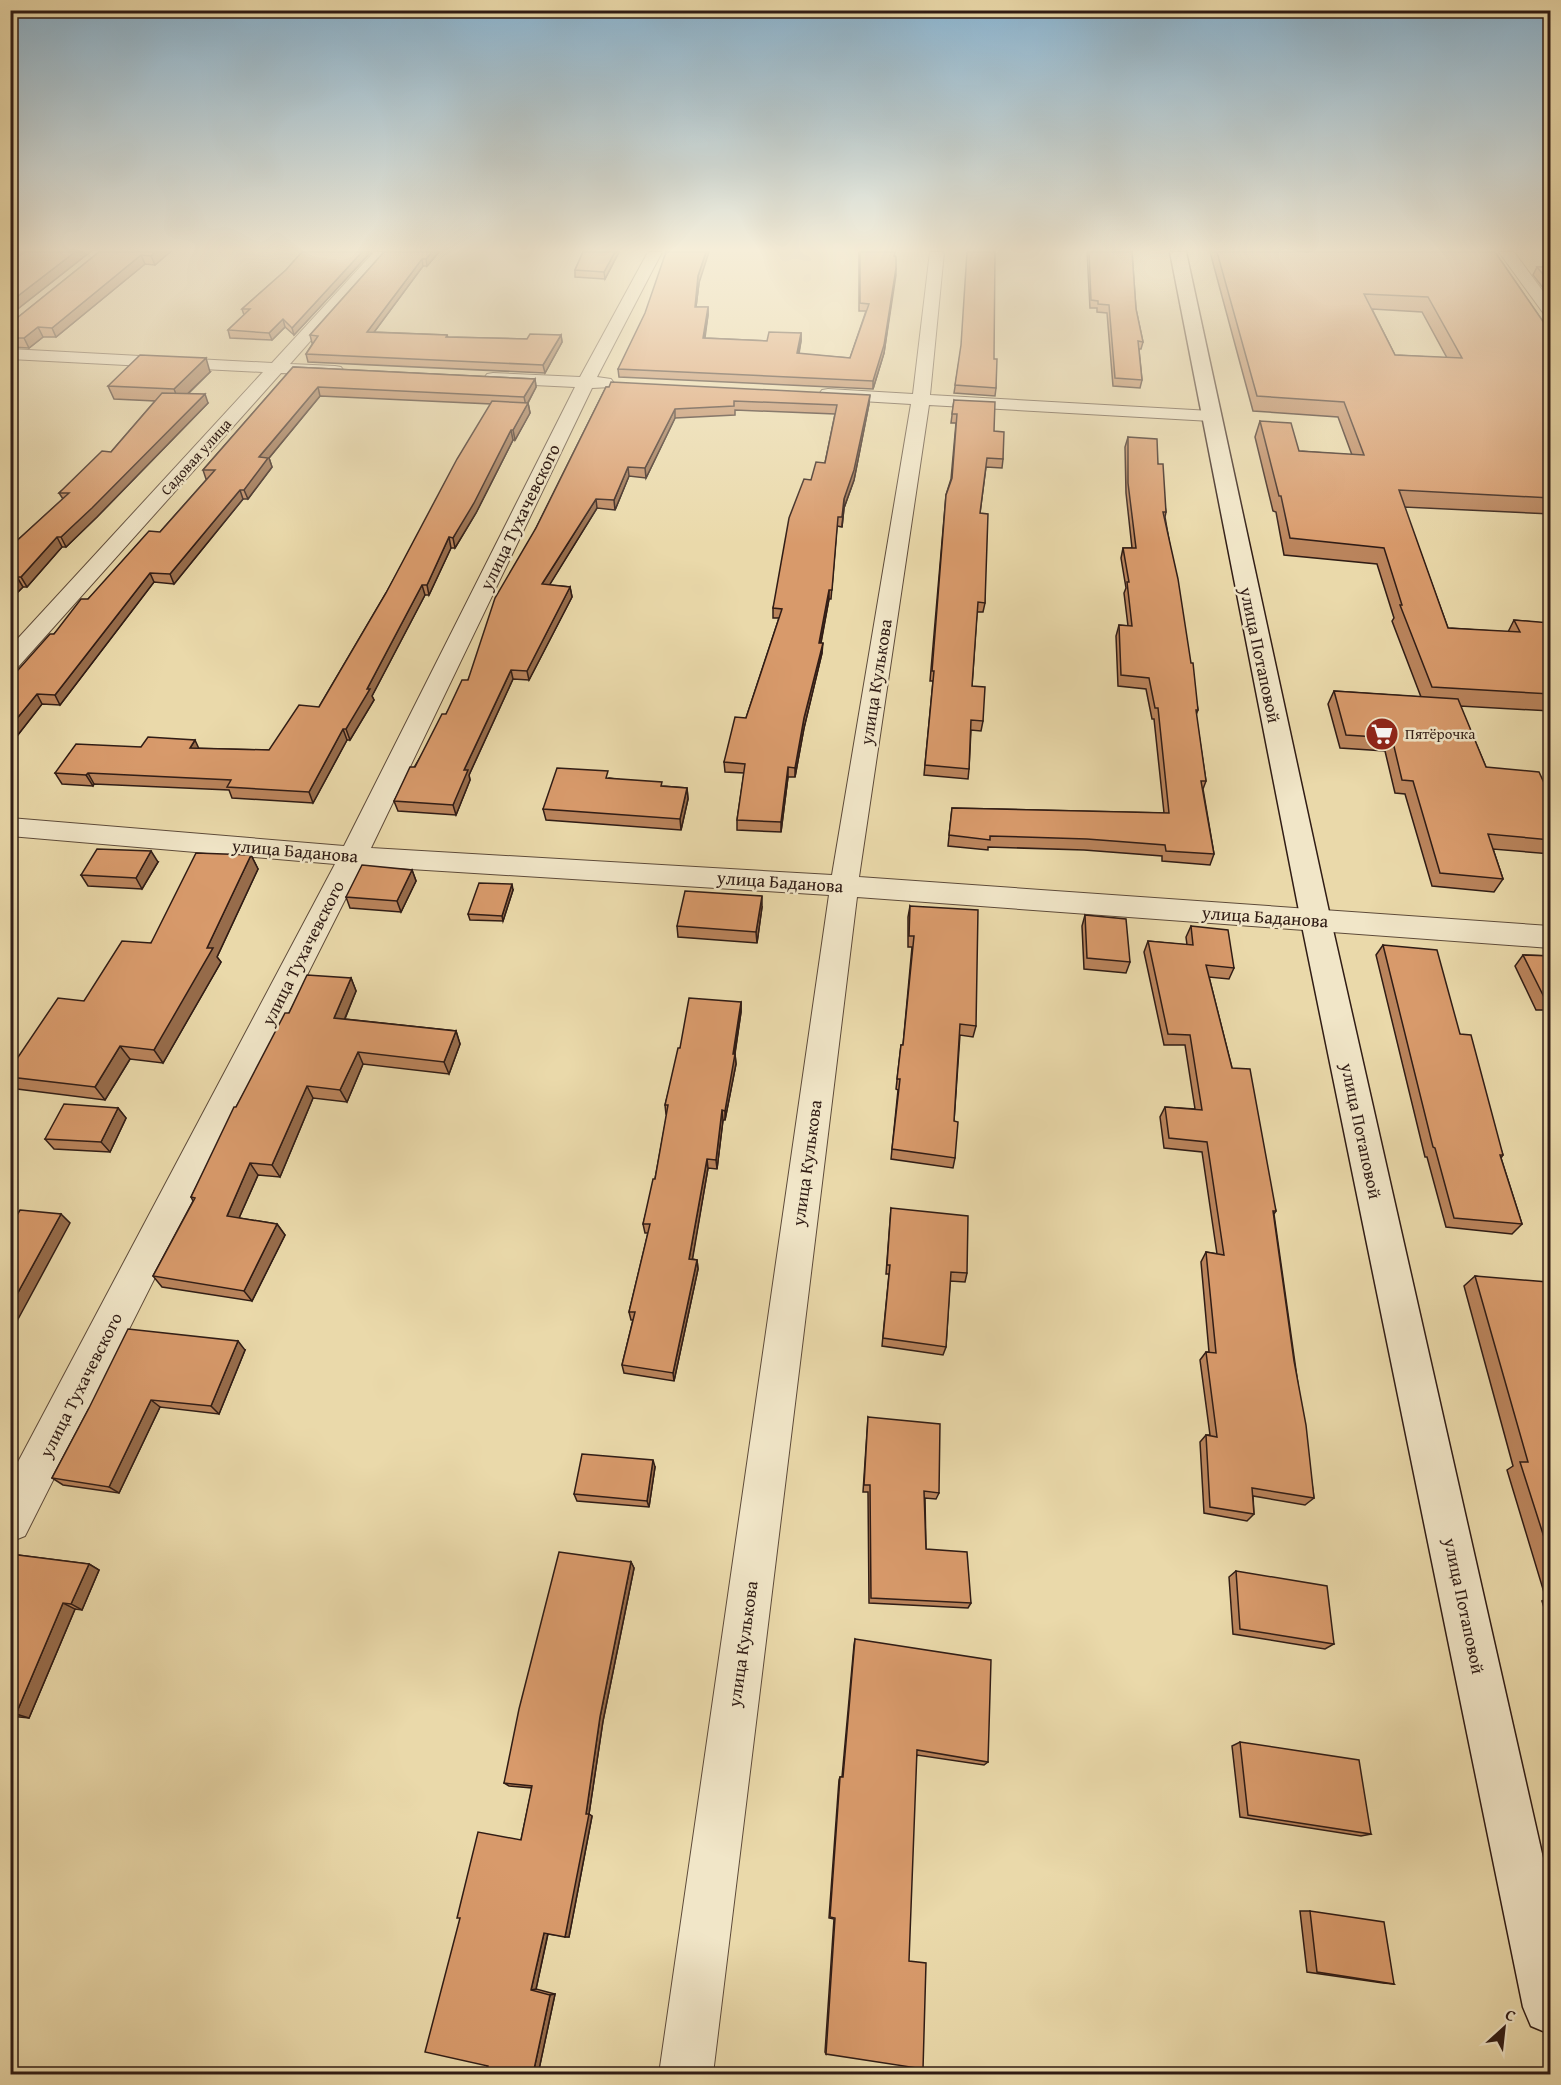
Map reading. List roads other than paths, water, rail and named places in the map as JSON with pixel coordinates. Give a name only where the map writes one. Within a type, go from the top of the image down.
[{"type":"main road","name":"улица Потаповой","points":[[1198,349],[1316,921],[1551,2007]]},
{"type":"street","name":"Садовая улица","points":[[10,662],[294,349]]},
{"type":"street","name":"улица Тухачевского","points":[[10,1521],[353,856],[603,349]]},
{"type":"street","name":"улица Кулькова","points":[[686,2074],[844,886],[921,399],[926,349]]},
{"type":"street","points":[[10,354],[349,371]]},
{"type":"street","points":[[479,377],[622,384]]},
{"type":"street","points":[[813,393],[1211,416]]},
{"type":"street","name":"улица Баданова","points":[[10,826],[353,856],[844,886],[1551,937]]},
{"type":"place","name":"Пятёрочка","points":[[1382,734]]}]
